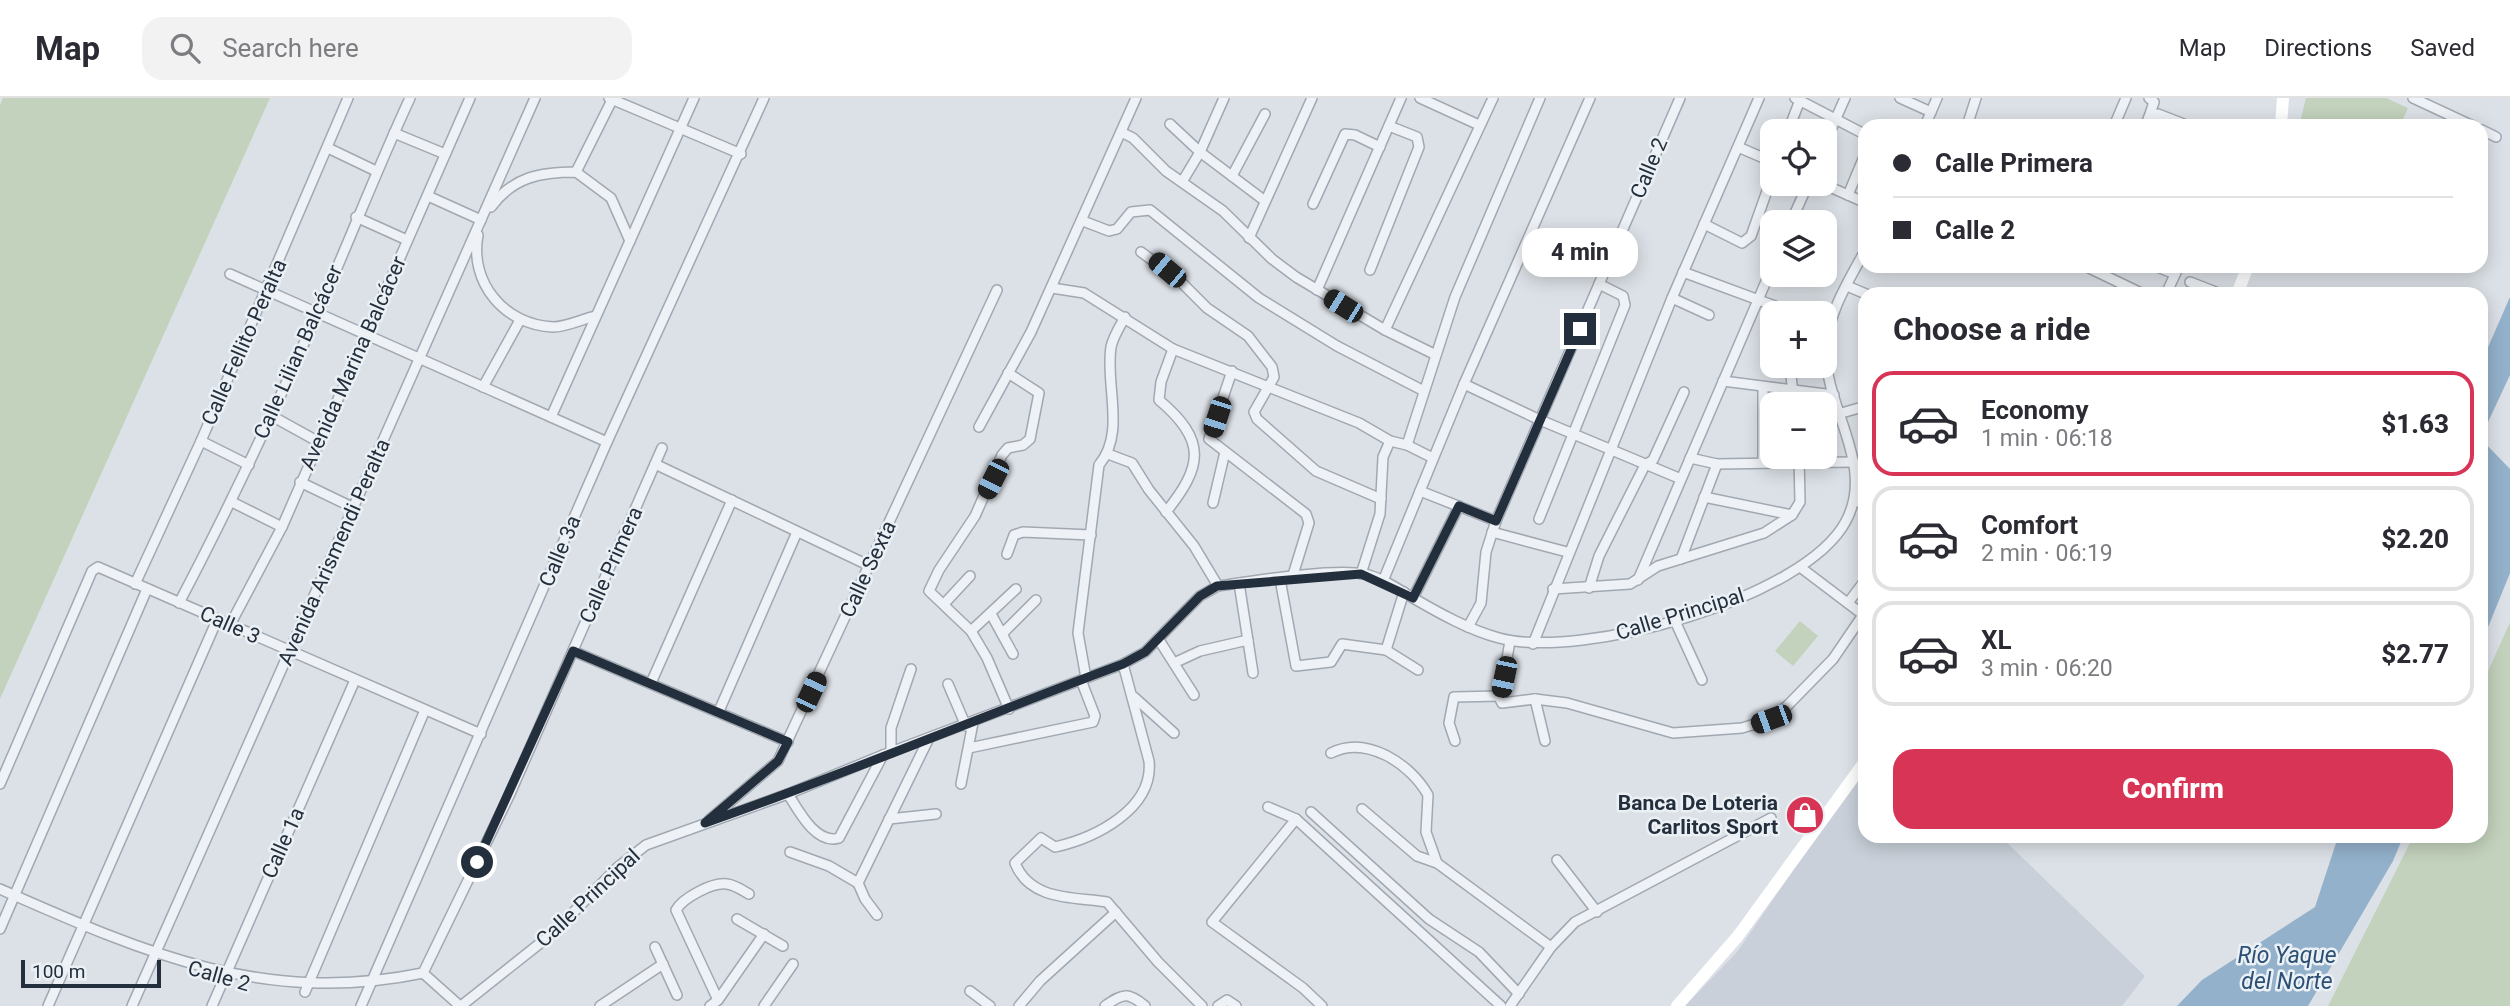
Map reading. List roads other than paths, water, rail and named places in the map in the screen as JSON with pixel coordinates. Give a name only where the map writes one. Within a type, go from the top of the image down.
[{"type":"main road","points":[[2282,119],[2283,98]]},
{"type":"main road","points":[[1676,1006],[1738,936],[1858,771]]},
{"type":"street","name":"Calle Fellito Peralta","points":[[135,584],[267,291],[348,98]]},
{"type":"street","name":"Calle Lilian Balcácer","points":[[179,603],[249,465],[318,313],[356,216],[410,98]]},
{"type":"street","name":"Avenida Marina Balcácer","points":[[230,625],[282,527],[317,441],[470,98]]},
{"type":"street","name":"Avenida Arismendi Peralta","points":[[132,1006],[535,98]]},
{"type":"street","points":[[551,417],[694,98]]},
{"type":"street","name":"Calle 3a","points":[[360,1006],[607,442],[764,98]]},
{"type":"street","points":[[979,428],[1052,288],[1136,98]]},
{"type":"street","points":[[1182,182],[1200,152],[1224,98]]},
{"type":"street","points":[[1249,238],[1312,98]]},
{"type":"street","points":[[1317,290],[1401,98]]},
{"type":"street","points":[[1420,98],[1479,125]]},
{"type":"street","points":[[1385,330],[1493,98]]},
{"type":"street","points":[[1407,445],[1434,354],[1484,226],[1540,98]]},
{"type":"street","points":[[1383,581],[1464,384],[1590,98]]},
{"type":"street","name":"Calle 2","points":[[1468,627],[1481,603],[1486,552],[1496,521],[1680,98]]},
{"type":"street","points":[[1533,644],[1567,552],[1672,298],[1759,98]]},
{"type":"street","points":[[1792,119],[1798,99],[1836,119],[1845,98]]},
{"type":"street","points":[[1900,98],[1931,112]]},
{"type":"street","points":[[1928,119],[1937,98]]},
{"type":"street","points":[[1969,119],[1976,98]]},
{"type":"street","points":[[2117,119],[2126,98]]},
{"type":"street","points":[[2148,119],[2154,102],[2149,98]]},
{"type":"street","points":[[2413,98],[2458,119]]},
{"type":"street","points":[[576,172],[611,99],[741,153]]},
{"type":"street","points":[[1232,176],[1265,114]]},
{"type":"street","points":[[2151,119],[2158,114],[2171,119]]},
{"type":"street","points":[[1837,120],[1858,131]]},
{"type":"street","points":[[1170,124],[1200,152],[1265,201]]},
{"type":"street","points":[[1370,270],[1419,146],[1417,137],[1389,126]]},
{"type":"street","points":[[1121,132],[1133,138],[1156,163],[1223,211],[1272,259],[1317,290],[1385,330],[1434,354]]},
{"type":"street","points":[[394,133],[445,154]]},
{"type":"street","points":[[2488,133],[2496,136]]},
{"type":"street","points":[[1313,204],[1345,134],[1354,135],[1380,147]]},
{"type":"street","points":[[1738,147],[1760,156]]},
{"type":"street","points":[[328,148],[376,171]]},
{"type":"street","points":[[1848,195],[1858,171]]},
{"type":"street","points":[[595,316],[555,327],[520,320],[497,303],[481,279],[475,251],[481,220],[503,190],[528,177],[576,172],[611,198],[629,241]]},
{"type":"street","points":[[1837,190],[1858,199]]},
{"type":"street","points":[[428,196],[481,220]]},
{"type":"street","points":[[1704,224],[1742,243],[1746,242],[1764,196]]},
{"type":"street","points":[[1083,221],[1109,232],[1117,229],[1131,212],[1150,210],[1259,298],[1337,346],[1422,390]]},
{"type":"street","points":[[356,216],[407,240]]},
{"type":"street","points":[[1141,251],[1179,280],[1207,308],[1248,336],[1272,367],[1274,377],[1254,412],[1256,419],[1316,471],[1381,499]]},
{"type":"street","name":"Calle Principal","points":[[1833,392],[1827,365],[1826,344],[1829,328],[1858,264]]},
{"type":"street","points":[[1683,272],[1758,300]]},
{"type":"street","points":[[2100,273],[2128,287]]},
{"type":"street","points":[[230,274],[607,442]]},
{"type":"street","points":[[2190,282],[2203,287]]},
{"type":"street","points":[[1539,519],[1625,305],[1623,296],[1599,284]]},
{"type":"street","points":[[1847,285],[1858,290]]},
{"type":"street","points":[[1638,580],[1764,287]]},
{"type":"street","points":[[1052,288],[1084,293],[1173,349],[1359,423],[1390,441],[1407,445],[1433,458]]},
{"type":"street","name":"Calle Sexta","points":[[705,823],[778,761],[997,290]]},
{"type":"street","points":[[1672,298],[1709,315]]},
{"type":"street","points":[[969,748],[1093,722],[1095,716],[1084,679],[1078,633],[1099,465],[1108,454],[1112,436],[1111,347],[1125,317]]},
{"type":"street","points":[[483,387],[520,320]]},
{"type":"street","points":[[1166,512],[1187,486],[1193,471],[1196,447],[1169,408],[1159,400],[1161,382],[1173,349]]},
{"type":"street","points":[[1196,447],[1209,439],[1232,371]]},
{"type":"street","points":[[1008,373],[1038,393],[1030,439],[1023,446],[1008,448],[1002,455],[975,516],[939,570],[929,593],[971,631],[987,658],[1009,709]]},
{"type":"street","points":[[1791,378],[1793,391]]},
{"type":"street","points":[[1723,381],[1803,392]]},
{"type":"street","points":[[1464,384],[1540,420],[1681,479]]},
{"type":"street","points":[[1589,588],[1598,556],[1645,465],[1653,460],[1684,392]]},
{"type":"street","points":[[1838,414],[1858,408]]},
{"type":"street","name":"Calle Principal","points":[[423,973],[461,1006],[553,933],[633,854],[646,845],[788,794],[887,753],[970,724],[1123,664],[1159,640],[1200,596],[1217,586],[1361,574],[1383,581],[1468,627],[1510,641],[1533,644],[1580,643],[1675,621],[1752,592],[1800,567],[1836,537],[1854,501],[1854,462],[1837,409]]},
{"type":"street","points":[[270,415],[317,441]]},
{"type":"street","points":[[1209,439],[1306,514],[1309,523],[1292,578]]},
{"type":"street","points":[[201,441],[249,465]]},
{"type":"street","points":[[1361,574],[1375,536],[1381,499],[1383,457],[1390,441]]},
{"type":"street","name":"Calle Primera","points":[[423,973],[509,796],[662,448]]},
{"type":"street","points":[[1213,503],[1225,452]]},
{"type":"street","points":[[1108,454],[1132,463],[1194,546],[1217,586]]},
{"type":"street","points":[[1690,458],[1717,464],[1760,463]]},
{"type":"street","points":[[1837,461],[1854,462]]},
{"type":"street","points":[[655,464],[870,566]]},
{"type":"street","points":[[1681,559],[1717,464]]},
{"type":"street","points":[[1553,589],[1589,588],[1638,580],[1658,566],[1764,533],[1792,515],[1802,492],[1800,469]]},
{"type":"street","points":[[300,482],[354,508]]},
{"type":"street","points":[[1420,491],[1496,521]]},
{"type":"street","points":[[1704,497],[1792,515]]},
{"type":"street","points":[[651,683],[733,500]]},
{"type":"street","points":[[1854,501],[1858,502]]},
{"type":"street","points":[[232,502],[282,527]]},
{"type":"street","points":[[1413,598],[1459,506]]},
{"type":"street","points":[[1492,532],[1567,552]]},
{"type":"street","points":[[719,711],[797,533]]},
{"type":"street","points":[[1007,555],[1014,535],[1091,535]]},
{"type":"street","points":[[1800,567],[1858,611]]},
{"type":"street","name":"Calle 3","points":[[0,784],[96,568],[481,734]]},
{"type":"street","points":[[944,604],[970,576]]},
{"type":"street","points":[[1280,579],[1297,667],[1331,662],[1342,644],[1386,650],[1418,670]]},
{"type":"street","points":[[1239,583],[1253,673]]},
{"type":"street","points":[[0,929],[147,589]]},
{"type":"street","points":[[971,631],[1016,589]]},
{"type":"street","points":[[1848,603],[1858,590]]},
{"type":"street","points":[[1386,650],[1404,592]]},
{"type":"street","points":[[1002,634],[1036,600]]},
{"type":"street","points":[[991,614],[1013,654]]},
{"type":"street","points":[[48,1006],[217,620]]},
{"type":"street","points":[[1675,621],[1702,680]]},
{"type":"street","points":[[1510,641],[1500,695],[1503,703],[1535,699],[1567,703],[1673,733],[1708,733],[1771,719],[1833,659],[1858,624]]},
{"type":"street","points":[[1159,640],[1194,695]]},
{"type":"street","points":[[1174,663],[1200,651],[1248,640]]},
{"type":"street","points":[[573,651],[788,742]]},
{"type":"street","points":[[1123,664],[1133,695],[1150,773],[1137,799],[1119,820],[1058,847],[1041,838],[1016,860],[1016,867],[1028,880],[1050,895],[1107,902],[1158,962],[1202,1006]]},
{"type":"street","points":[[788,794],[804,818],[821,836],[832,840],[839,838],[887,753],[891,728],[911,669]]},
{"type":"street","name":"Calle 1a","points":[[212,1006],[355,680]]},
{"type":"street","points":[[948,684],[970,724],[969,748],[961,784]]},
{"type":"street","points":[[1133,695],[1174,733]]},
{"type":"street","points":[[1455,741],[1449,723],[1454,697],[1500,695]]},
{"type":"street","points":[[1535,699],[1545,741]]},
{"type":"street","points":[[305,992],[425,710]]},
{"type":"street","points":[[859,883],[929,738]]},
{"type":"street","points":[[1331,753],[1342,747],[1364,747],[1392,759],[1406,769],[1428,795],[1426,832],[1437,863]]},
{"type":"street","points":[[1268,807],[1296,819],[1501,1006]]},
{"type":"street","points":[[1362,810],[1417,856],[1437,863],[1551,947]]},
{"type":"street","points":[[1311,812],[1429,919],[1479,952],[1519,993]]},
{"type":"street","points":[[889,818],[936,814]]},
{"type":"street","points":[[1510,1006],[1551,947],[1575,922],[1771,818]]},
{"type":"street","points":[[1296,819],[1212,922],[1303,988],[1322,1006]]},
{"type":"street","points":[[790,852],[829,866],[859,883],[865,899],[877,915]]},
{"type":"street","points":[[1558,860],[1597,912]]},
{"type":"street","points":[[714,1003],[676,910],[693,895],[719,884],[737,887],[748,894]]},
{"type":"street","name":"Calle 2","points":[[0,889],[154,957],[223,979],[265,989],[305,992],[369,986]]},
{"type":"street","points":[[1019,1006],[1040,981],[1116,912]]},
{"type":"street","points":[[737,919],[783,946]]},
{"type":"street","points":[[714,1003],[764,934]]},
{"type":"street","points":[[655,947],[677,995]]},
{"type":"street","points":[[600,1006],[663,964]]},
{"type":"street","points":[[764,1006],[793,964]]},
{"type":"street","points":[[369,986],[423,973]]},
{"type":"street","points":[[970,990],[990,1006]]},
{"type":"street","points":[[1105,1006],[1122,994],[1130,994],[1145,1006]]},
{"type":"street","points":[[1218,1006],[1227,1000],[1236,1006]]},
{"type":"water","points":[[2510,297],[2510,375],[2488,422],[2488,347]]},
{"type":"water","points":[[2488,446],[2510,469],[2510,573],[2488,627]]},
{"type":"water","name":"Río Yaque del Norte","points":[[2336,843],[2400,843],[2393,861],[2308,1006],[2177,1006],[2202,980],[2315,907]]},
{"type":"place","name":"Banca De Loteria Carlitos Sport","points":[[1805,815]]}]
